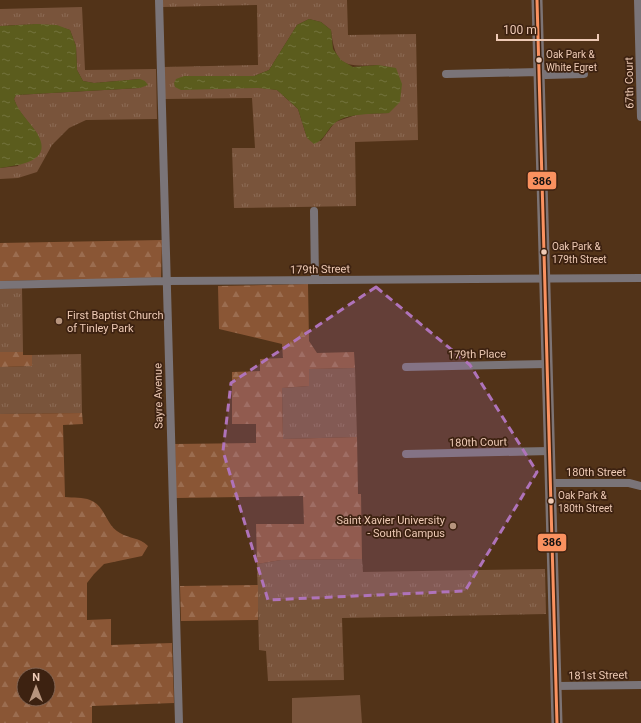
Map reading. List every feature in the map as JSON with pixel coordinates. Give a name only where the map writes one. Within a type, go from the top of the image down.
[{"type":"street","name":"Sayre Avenue","points":[[159,0],[179,723]]},
{"type":"street","points":[[537,0],[557,723]]},
{"type":"street","name":"67th Court","points":[[638,0],[641,117]]},
{"type":"street","points":[[446,74],[539,72],[546,75],[584,74]]},
{"type":"street","points":[[314,211],[315,280]]},
{"type":"street","name":"179th Street","points":[[0,285],[166,281],[641,278]]},
{"type":"street","name":"179th Place","points":[[406,367],[547,364]]},
{"type":"street","name":"180th Court","points":[[406,454],[550,451]]},
{"type":"street","name":"180th Street","points":[[550,483],[629,483],[641,486]]},
{"type":"street","name":"181st Street","points":[[556,686],[641,685]]},
{"type":"highlighted area","points":[[376,287],[470,365],[537,472],[465,591],[268,600],[223,451],[231,383]]},
{"type":"green space","points":[[163,0],[347,0],[348,35],[416,34],[418,140],[355,142],[356,206],[234,208],[232,148],[255,148],[252,98],[164,99],[163,67],[258,65],[257,5],[163,7]],"holes":[[[309,19],[321,22],[331,30],[335,51],[343,62],[366,66],[378,65],[389,113],[359,114],[335,122],[321,141],[307,138],[298,109],[277,90],[184,76],[254,76],[269,70],[297,25]]]},
{"type":"green space","points":[[82,7],[85,70],[156,69],[157,119],[86,120],[69,128],[52,145],[37,172],[18,178],[0,179],[0,168],[18,166],[36,132],[18,109],[14,99],[16,95],[140,88],[140,79],[94,83],[83,81],[77,70],[76,46],[70,30],[61,27],[44,25],[0,26],[0,9]]},
{"type":"green space","points":[[162,240],[161,278],[0,281],[0,243]]},
{"type":"green space","points":[[308,284],[309,341],[317,353],[354,352],[355,368],[309,369],[309,386],[282,388],[283,439],[357,437],[358,494],[361,494],[362,559],[281,560],[257,564],[256,524],[304,524],[303,496],[176,498],[175,444],[256,443],[256,424],[232,424],[232,372],[260,371],[260,359],[283,358],[282,344],[219,329],[218,286]]},
{"type":"green space","points":[[22,288],[23,352],[0,352],[0,289]]},
{"type":"green space","points":[[0,352],[23,352],[23,355],[32,355],[32,366],[0,367]]},
{"type":"green space","points":[[81,354],[82,413],[0,414],[0,367],[32,366],[32,355]]},
{"type":"green space","points":[[355,368],[357,437],[283,439],[282,388],[309,386],[308,369]]},
{"type":"green space","points":[[82,413],[83,424],[63,425],[65,497],[84,498],[90,500],[99,506],[115,530],[141,541],[148,546],[142,556],[104,564],[94,574],[87,583],[87,620],[111,619],[111,645],[172,643],[174,703],[92,706],[92,723],[0,723],[0,414]]},
{"type":"green space","points":[[362,559],[363,572],[545,569],[546,614],[342,618],[344,680],[268,681],[266,651],[259,650],[257,564],[281,560]]},
{"type":"green space","points":[[258,585],[258,620],[181,621],[180,586]]},
{"type":"green space","points":[[360,695],[362,723],[292,723],[292,698]]},
{"type":"water","points":[[309,19],[321,22],[331,30],[333,49],[341,60],[353,67],[378,65],[396,68],[402,84],[400,102],[389,113],[346,117],[335,123],[321,140],[314,144],[307,138],[298,109],[277,90],[258,88],[181,90],[175,87],[174,83],[176,79],[184,76],[254,76],[269,70],[297,25]]},
{"type":"water","points":[[37,24],[57,25],[70,30],[76,46],[77,70],[83,81],[94,83],[140,79],[145,81],[148,85],[140,88],[16,95],[14,99],[16,104],[21,113],[37,133],[41,143],[41,150],[38,156],[32,160],[17,165],[0,168],[0,26]]},
{"type":"transit line","name":"386","points":[[537,0],[557,723]]},
{"type":"place","name":"Oak Park & White Egret","points":[[539,60]]},
{"type":"place","name":"Oak Park & 179th Street","points":[[544,252]]},
{"type":"place","name":"First Baptist Church of Tinley Park","points":[[59,321]]},
{"type":"place","name":"Oak Park & 180th Street","points":[[551,501]]},
{"type":"place","name":"Saint Xavier University - South Campus","points":[[453,526]]}]
